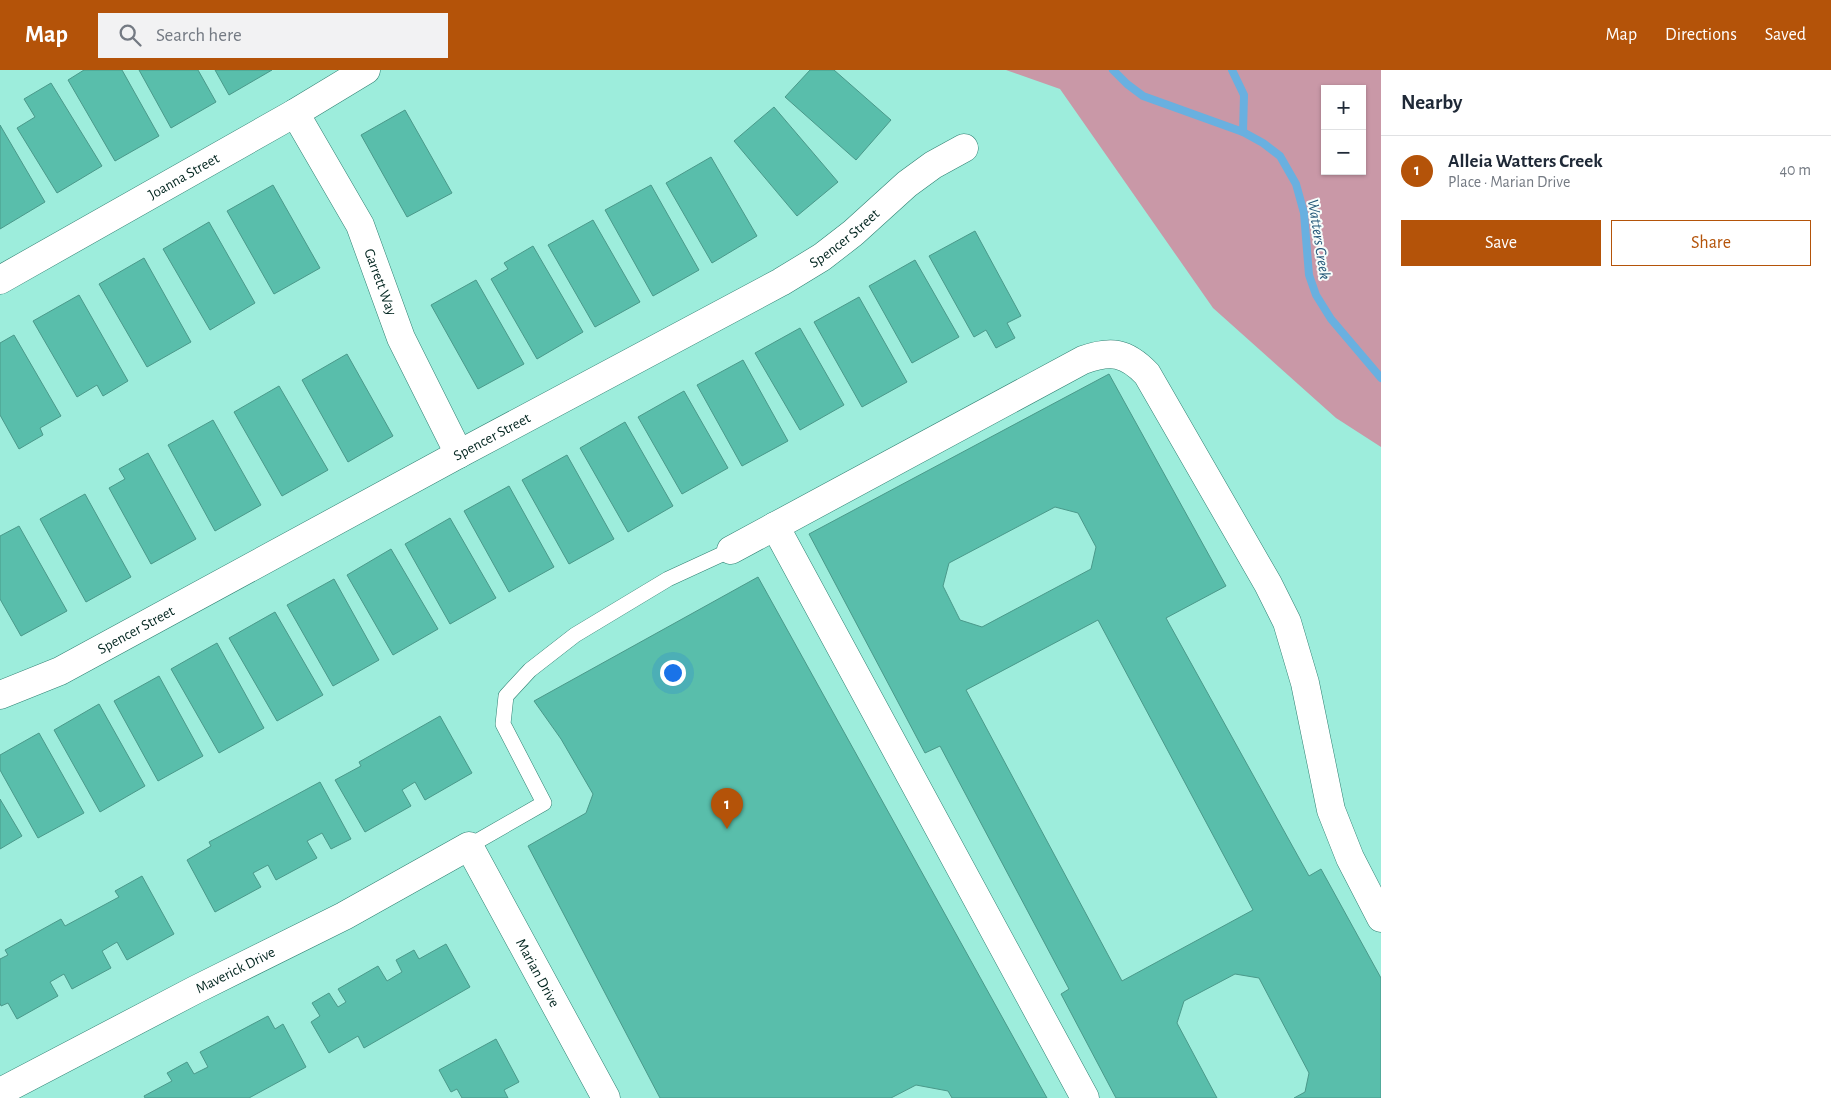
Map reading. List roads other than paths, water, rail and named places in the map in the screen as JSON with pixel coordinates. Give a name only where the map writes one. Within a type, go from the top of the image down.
[{"type":"street","name":"Joanna Street","points":[[0,280],[295,113],[366,70]]},
{"type":"street","name":"Garrett Way","points":[[295,113],[360,225],[401,338],[459,454]]},
{"type":"street","name":"Spencer Street","points":[[3,687],[68,666],[790,277],[830,251],[853,233],[907,184],[933,165],[964,148]]},
{"type":"street","points":[[730,550],[1084,360],[1106,354],[1128,357],[1147,374],[1268,584],[1287,622],[1305,683],[1331,810],[1350,858],[1381,918]]},
{"type":"street","points":[[775,526],[1084,1098]]},
{"type":"street","name":"Maverick Drive","points":[[0,1092],[195,990],[344,916],[469,846]]},
{"type":"street","name":"Marian Drive","points":[[469,846],[606,1098]]},
{"type":"lane","points":[[469,846],[544,803],[503,724],[506,696],[530,670],[575,635],[668,579],[730,550]]},
{"type":"waterway","name":"Watters Creek","points":[[1113,70],[1143,96],[1243,132],[1263,143],[1280,156],[1296,184],[1304,213],[1309,275],[1316,295],[1331,319],[1381,378]]},
{"type":"waterway","points":[[1232,70],[1244,95],[1243,132]]},
{"type":"place","name":"Alleia Watters Creek","points":[[727,829]]}]
